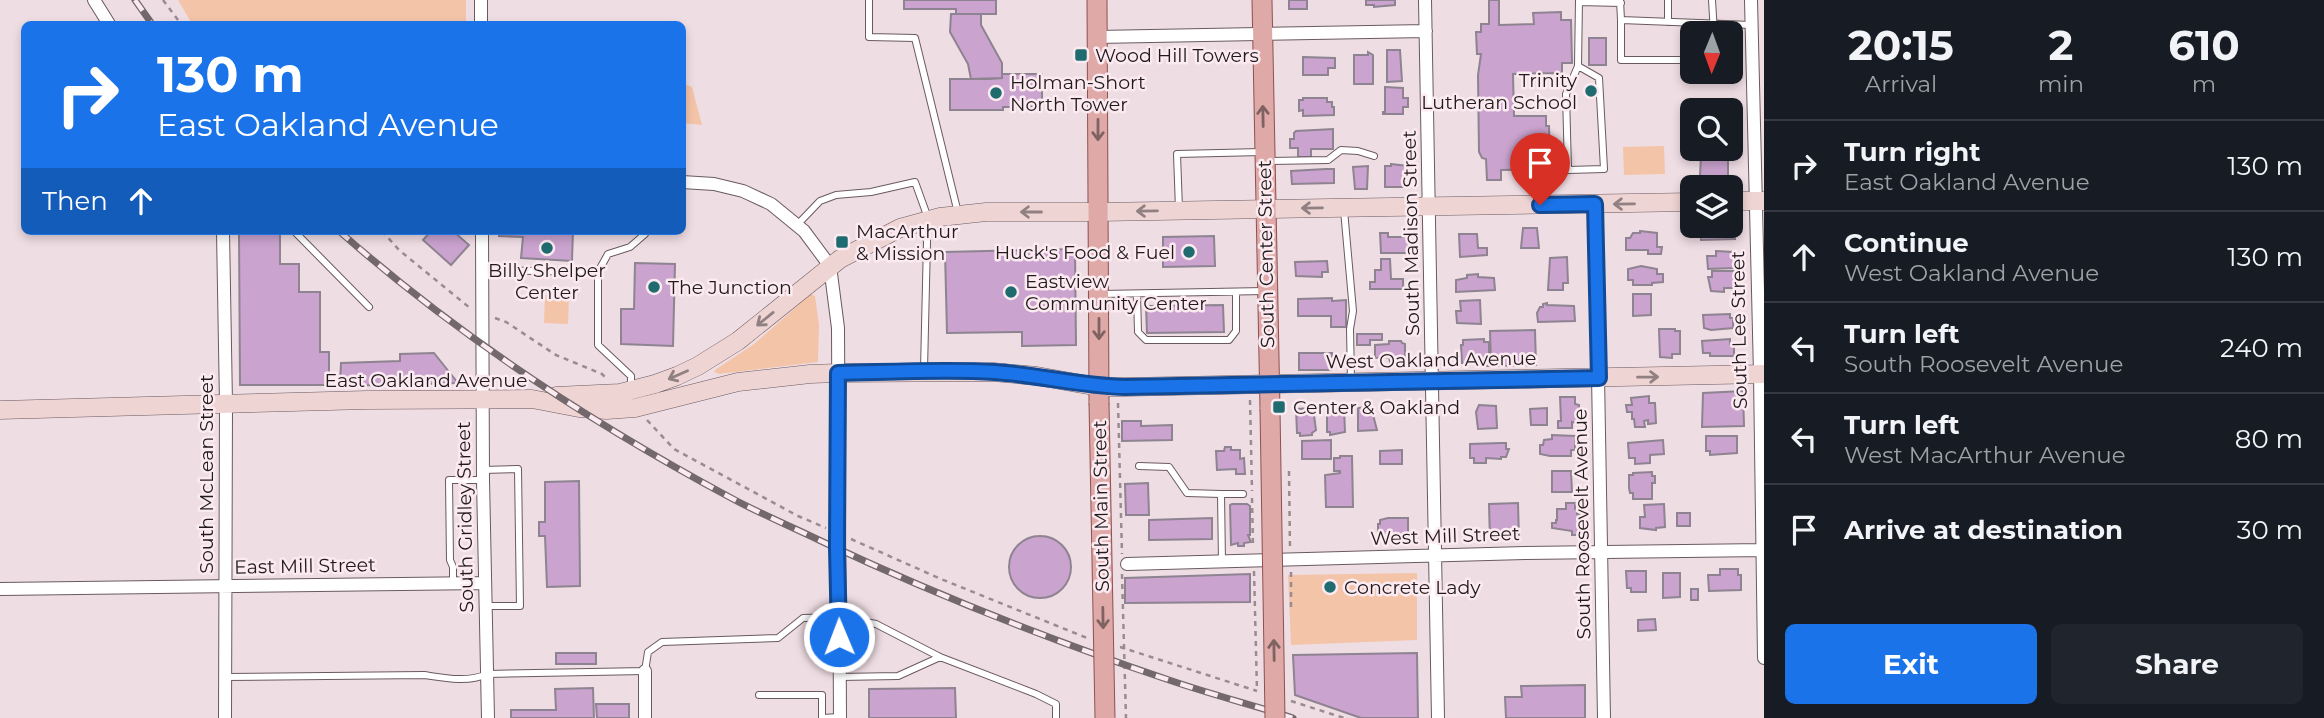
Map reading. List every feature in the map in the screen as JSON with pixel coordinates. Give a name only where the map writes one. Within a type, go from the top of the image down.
[{"type":"main road","name":"South Main Street","points":[[1097,0],[1105,718]]},
{"type":"main road","name":"South Center Street","points":[[1262,0],[1275,718]]},
{"type":"main road","points":[[532,399],[620,393],[677,376],[738,341],[830,266],[866,244],[924,221],[958,214],[1680,202]]},
{"type":"main road","name":"East Oakland Avenue","points":[[0,410],[532,399],[607,410],[635,408],[738,382],[838,373],[993,372],[1037,376],[1103,396]]},
{"type":"main road","name":"West Oakland Avenue","points":[[1103,396],[1269,384],[1762,374]]},
{"type":"street","points":[[94,0],[107,21]]},
{"type":"street","points":[[481,0],[481,21]]},
{"type":"street","name":"South Madison Street","points":[[1425,0],[1438,718]]},
{"type":"street","name":"South Lee Street","points":[[1751,0],[1758,25],[1764,658]]},
{"type":"street","points":[[1097,37],[1426,31]]},
{"type":"street","points":[[686,182],[715,184],[743,191],[771,204],[814,242],[830,266],[838,328],[837,548],[840,717]]},
{"type":"street","name":"South Roosevelt Avenue","points":[[1595,204],[1604,718]]},
{"type":"street","name":"South McLean Street","points":[[223,235],[226,404],[225,718]]},
{"type":"street","name":"South Gridley Street","points":[[482,235],[488,718]]},
{"type":"street","name":"West Mill Street","points":[[1124,563],[1763,550]]},
{"type":"street","name":"East Mill Street","points":[[0,589],[485,583]]},
{"type":"street","points":[[645,671],[645,718]]},
{"type":"lane","points":[[869,0],[869,37],[915,38],[958,214]]},
{"type":"lane","points":[[1668,0],[1668,22]]},
{"type":"lane","points":[[1712,0],[1714,21]]},
{"type":"lane","points":[[1578,66],[1599,78],[1604,169],[1568,170],[1566,94],[1578,66],[1579,1],[1620,2],[1621,60],[1680,60]]},
{"type":"lane","points":[[1621,20],[1680,23]]},
{"type":"lane","points":[[1179,211],[1177,154],[1328,160],[1341,150],[1374,156]]},
{"type":"lane","points":[[797,225],[820,201],[835,195],[871,192],[915,182],[927,241],[924,372]]},
{"type":"lane","points":[[1344,208],[1353,311],[1350,329],[1351,383]]},
{"type":"lane","points":[[299,235],[369,307]]},
{"type":"lane","points":[[631,390],[631,376],[598,345],[598,272],[608,254],[630,247],[644,235]]},
{"type":"lane","points":[[483,270],[598,272]]},
{"type":"lane","points":[[1099,294],[1267,291]]},
{"type":"lane","points":[[1137,294],[1138,332],[1146,340],[1229,340],[1236,331],[1236,292]]},
{"type":"lane","points":[[1139,466],[1169,467],[1187,493],[1243,494]]},
{"type":"lane","points":[[453,583],[450,560],[449,480],[518,469],[520,606],[485,607]]},
{"type":"lane","points":[[1221,494],[1222,562]]},
{"type":"lane","points":[[225,677],[424,675],[477,679],[487,674],[645,671],[648,652],[662,642],[778,638],[803,618],[839,617],[876,624],[940,657],[1036,694],[1056,704],[1056,718]]},
{"type":"lane","points":[[839,677],[898,676],[940,657]]},
{"type":"lane","points":[[759,695],[822,695],[822,717],[840,717]]},
{"type":"path","points":[[163,0],[179,21]]},
{"type":"path","points":[[1103,396],[1118,403],[1126,718]]},
{"type":"path","points":[[1249,397],[1257,691]]},
{"type":"shaded area","points":[[178,0],[466,0],[466,21],[190,21]]},
{"type":"shaded area","points":[[686,84],[692,87],[702,125],[686,123]]},
{"type":"shaded area","points":[[1664,146],[1665,174],[1624,175],[1623,147]]},
{"type":"shaded area","points":[[811,294],[815,296],[819,325],[818,362],[719,374],[714,372],[754,344]]},
{"type":"shaded area","points":[[545,295],[569,296],[568,324],[544,323]]},
{"type":"shaded area","points":[[1417,573],[1417,640],[1291,645],[1288,575]]},
{"type":"building","points":[[904,0],[996,0],[996,14],[956,14],[956,9],[904,9]]},
{"type":"building","points":[[1289,0],[1307,0],[1307,9],[1289,9]]},
{"type":"building","points":[[1366,0],[1395,0],[1395,5],[1374,7],[1366,5]]},
{"type":"building","points":[[1489,0],[1499,0],[1499,25],[1534,24],[1533,13],[1561,12],[1561,20],[1571,20],[1572,63],[1562,63],[1562,73],[1513,74],[1514,116],[1546,116],[1550,157],[1546,158],[1547,169],[1501,170],[1501,180],[1487,180],[1486,159],[1482,158],[1479,152],[1478,75],[1481,54],[1477,54],[1476,32],[1481,32],[1481,24],[1489,24]]},
{"type":"building","points":[[951,14],[981,14],[981,25],[1002,63],[1002,78],[971,79],[968,64],[950,32]]},
{"type":"building","points":[[1589,38],[1606,38],[1606,65],[1589,65]]},
{"type":"building","points":[[1387,50],[1400,50],[1402,81],[1387,82]]},
{"type":"building","points":[[1368,52],[1373,55],[1373,84],[1354,84],[1354,55],[1368,55]]},
{"type":"building","points":[[1303,57],[1335,58],[1335,68],[1328,68],[1328,75],[1303,75]]},
{"type":"building","name":"Holman-Short North Tower","points":[[1002,74],[1042,74],[1042,107],[950,110],[950,79],[1002,78]]},
{"type":"building","points":[[1385,87],[1403,88],[1403,98],[1408,98],[1408,107],[1403,107],[1403,114],[1383,114]]},
{"type":"building","points":[[1327,98],[1327,102],[1332,102],[1334,115],[1303,116],[1303,110],[1299,111],[1299,100]]},
{"type":"building","points":[[1333,129],[1333,149],[1311,149],[1311,157],[1298,157],[1298,148],[1290,148],[1290,139],[1294,139],[1296,131]]},
{"type":"building","points":[[1701,161],[1728,161],[1728,175],[1700,175]]},
{"type":"building","points":[[1368,166],[1367,189],[1355,189],[1353,167]]},
{"type":"building","points":[[1385,166],[1408,166],[1408,187],[1385,187]]},
{"type":"building","points":[[1334,169],[1334,183],[1292,184],[1291,171]]},
{"type":"building","points":[[1523,228],[1537,228],[1539,248],[1521,248]]},
{"type":"building","points":[[1640,231],[1657,233],[1657,247],[1662,247],[1661,254],[1648,254],[1648,250],[1626,250],[1626,238]]},
{"type":"building","points":[[1380,233],[1388,233],[1388,237],[1406,237],[1406,240],[1409,240],[1409,253],[1381,253]]},
{"type":"building","points":[[1459,234],[1477,234],[1478,248],[1487,248],[1487,255],[1460,257]]},
{"type":"building","points":[[239,235],[280,235],[280,264],[299,264],[299,292],[320,292],[320,352],[329,352],[329,385],[240,385]]},
{"type":"building","points":[[427,235],[458,235],[469,245],[451,265],[423,240]]},
{"type":"building","name":"Billy Shelper Center","points":[[573,235],[572,261],[521,258],[523,237],[499,236]]},
{"type":"building","name":"Huck's Food & Fuel","points":[[1214,236],[1215,266],[1163,267],[1163,237]]},
{"type":"building","points":[[1701,238],[1735,239],[1701,240]]},
{"type":"building","name":"Eastview Community Center","points":[[1075,249],[1076,345],[1022,346],[1022,332],[947,333],[945,252]]},
{"type":"building","points":[[1716,251],[1734,252],[1735,268],[1708,269],[1707,256],[1716,256]]},
{"type":"building","points":[[1567,257],[1568,283],[1563,283],[1563,290],[1548,290],[1550,258]]},
{"type":"building","points":[[1381,259],[1390,259],[1391,279],[1403,279],[1403,289],[1370,289],[1370,282],[1375,282],[1375,270],[1381,270]]},
{"type":"building","points":[[1327,261],[1328,272],[1322,272],[1322,277],[1296,276],[1295,262]]},
{"type":"building","name":"The Junction","points":[[635,263],[675,264],[673,346],[621,344],[621,309],[634,309]]},
{"type":"building","points":[[1641,266],[1657,269],[1657,274],[1663,274],[1663,282],[1633,285],[1633,280],[1628,280],[1628,269]]},
{"type":"building","points":[[1712,271],[1737,271],[1737,288],[1724,288],[1724,292],[1711,291],[1708,277],[1712,277]]},
{"type":"building","points":[[1478,274],[1478,277],[1494,278],[1495,290],[1456,292],[1456,280]]},
{"type":"building","points":[[1633,294],[1651,294],[1651,315],[1633,316]]},
{"type":"building","points":[[1332,298],[1332,301],[1346,300],[1346,327],[1331,327],[1331,316],[1298,316],[1298,299]]},
{"type":"building","points":[[1480,300],[1481,324],[1457,323],[1456,311],[1461,311],[1460,301]]},
{"type":"building","points":[[1543,304],[1574,306],[1575,321],[1538,322],[1537,313]]},
{"type":"building","points":[[1223,305],[1224,332],[1147,333],[1146,306]]},
{"type":"building","points":[[1730,314],[1733,328],[1704,328],[1703,315]]},
{"type":"building","points":[[1659,329],[1680,331],[1680,354],[1672,354],[1672,358],[1660,357]]},
{"type":"building","points":[[1535,330],[1536,365],[1491,366],[1490,331]]},
{"type":"building","points":[[1357,334],[1382,334],[1382,340],[1370,340],[1370,345],[1357,345]]},
{"type":"building","points":[[1484,339],[1484,342],[1489,342],[1489,366],[1462,363],[1463,340]]},
{"type":"building","points":[[1730,339],[1730,344],[1734,344],[1734,356],[1710,356],[1710,353],[1703,353],[1702,341]]},
{"type":"building","points":[[1389,341],[1401,341],[1405,344],[1405,358],[1402,358],[1402,361],[1390,362],[1389,357],[1375,358],[1375,345],[1389,344]]},
{"type":"building","points":[[434,353],[458,383],[340,386],[341,363],[400,361],[400,354]]},
{"type":"building","points":[[1299,353],[1332,353],[1332,370],[1299,370]]},
{"type":"building","points":[[1743,391],[1744,426],[1702,427],[1703,393]]},
{"type":"building","points":[[1649,396],[1649,403],[1655,403],[1656,423],[1648,424],[1648,420],[1644,421],[1645,427],[1635,427],[1632,412],[1627,412],[1626,405],[1632,405],[1631,398]]},
{"type":"building","points":[[1560,397],[1575,397],[1575,404],[1579,405],[1577,423],[1572,422],[1572,428],[1558,428],[1558,421],[1561,421]]},
{"type":"building","points":[[1479,405],[1496,406],[1497,428],[1478,429],[1476,412]]},
{"type":"building","points":[[1371,407],[1377,430],[1358,431],[1358,408]]},
{"type":"building","points":[[1313,408],[1316,430],[1312,435],[1300,436],[1300,433],[1297,433],[1296,409]]},
{"type":"building","points":[[1327,408],[1344,408],[1345,432],[1330,435],[1330,432],[1327,432]]},
{"type":"building","points":[[1547,408],[1547,425],[1531,425],[1530,409]]},
{"type":"building","points":[[1122,421],[1141,421],[1141,426],[1172,425],[1172,440],[1122,441]]},
{"type":"building","points":[[1552,435],[1575,436],[1575,450],[1571,450],[1571,456],[1540,454],[1540,445],[1543,445],[1544,440],[1552,439]]},
{"type":"building","points":[[1706,436],[1737,436],[1737,453],[1710,455],[1710,451],[1706,451]]},
{"type":"building","points":[[1331,440],[1331,459],[1302,459],[1302,441]]},
{"type":"building","points":[[1663,440],[1664,454],[1650,455],[1650,463],[1635,464],[1635,458],[1629,458],[1628,443]]},
{"type":"building","points":[[1506,443],[1506,449],[1509,449],[1506,457],[1486,458],[1486,463],[1474,463],[1474,458],[1470,458],[1470,444]]},
{"type":"building","points":[[1225,447],[1240,450],[1240,459],[1244,458],[1245,474],[1236,474],[1236,469],[1217,470],[1216,451],[1224,451]]},
{"type":"building","points":[[1402,450],[1402,464],[1380,464],[1380,451]]},
{"type":"building","points":[[1352,456],[1353,507],[1326,507],[1325,475],[1340,473],[1334,471],[1334,458]]},
{"type":"building","points":[[1552,471],[1571,471],[1572,492],[1552,492]]},
{"type":"building","points":[[1652,472],[1655,483],[1652,483],[1652,499],[1633,499],[1629,488],[1629,475]]},
{"type":"building","points":[[579,481],[580,586],[547,587],[545,536],[539,536],[539,522],[545,522],[545,482]]},
{"type":"building","points":[[1148,483],[1149,515],[1126,515],[1125,484]]},
{"type":"building","points":[[1518,503],[1519,539],[1490,540],[1489,504]]},
{"type":"building","points":[[1566,503],[1575,503],[1577,514],[1580,514],[1580,535],[1552,528],[1552,523],[1557,520],[1557,509],[1566,509]]},
{"type":"building","points":[[1232,504],[1250,506],[1248,535],[1251,542],[1244,543],[1244,546],[1238,546],[1238,543],[1231,545]]},
{"type":"building","points":[[1664,504],[1665,527],[1656,530],[1640,528],[1640,517],[1645,517],[1644,505]]},
{"type":"building","points":[[1677,513],[1690,513],[1690,526],[1677,526]]},
{"type":"building","points":[[1212,518],[1212,539],[1149,540],[1149,520]]},
{"type":"building","points":[[1408,518],[1408,535],[1411,535],[1411,538],[1394,535],[1394,538],[1378,539],[1378,524],[1380,520]]},
{"type":"building","points":[[1034,536],[1046,536],[1062,545],[1069,555],[1069,579],[1062,589],[1046,598],[1034,598],[1023,593],[1014,584],[1009,573],[1009,561],[1014,550],[1023,541]]},
{"type":"building","points":[[1720,569],[1738,569],[1738,575],[1741,575],[1741,590],[1709,591],[1708,575],[1720,575]]},
{"type":"building","points":[[1626,571],[1646,571],[1646,592],[1631,592],[1631,588],[1627,588]]},
{"type":"building","points":[[1663,573],[1680,573],[1680,597],[1663,598]]},
{"type":"building","points":[[1250,574],[1250,602],[1125,603],[1125,578]]},
{"type":"building","points":[[1691,589],[1698,589],[1698,600],[1691,600]]},
{"type":"building","points":[[1655,619],[1656,630],[1638,631],[1638,620]]},
{"type":"building","points":[[556,653],[596,653],[596,664],[556,664]]},
{"type":"building","points":[[1417,653],[1418,718],[1361,718],[1295,695],[1293,655]]},
{"type":"building","points":[[1585,685],[1585,718],[1506,718],[1505,697],[1522,697],[1521,686]]},
{"type":"building","points":[[593,688],[594,718],[511,718],[511,710],[556,710],[555,689]]},
{"type":"building","points":[[955,688],[956,718],[869,718],[869,689]]},
{"type":"building","points":[[596,704],[629,704],[629,718],[597,718]]},
{"type":"railway","points":[[135,0],[150,21]]},
{"type":"railway","points":[[344,235],[431,307],[528,376],[629,440],[744,505],[949,598],[1036,632],[1169,680],[1293,718]]},
{"type":"place","name":"Wood Hill Towers","points":[[1081,55]]},
{"type":"place","name":"Trinity Lutheran School","points":[[1591,91]]},
{"type":"place","name":"Holman-Short North Tower","points":[[996,93]]},
{"type":"place","name":"MacArthur & Mission","points":[[842,242]]},
{"type":"place","name":"Billy Shelper Center","points":[[547,248]]},
{"type":"place","name":"Huck's Food & Fuel","points":[[1189,252]]},
{"type":"place","name":"The Junction","points":[[654,287]]},
{"type":"place","name":"Eastview Community Center","points":[[1011,292]]},
{"type":"place","name":"Center & Oakland","points":[[1279,407]]},
{"type":"place","name":"Concrete Lady","points":[[1330,587]]},
{"type":"route","points":[[839,637],[838,373],[993,372],[1037,376],[1099,387],[1599,378],[1595,204],[1540,205]]}]
